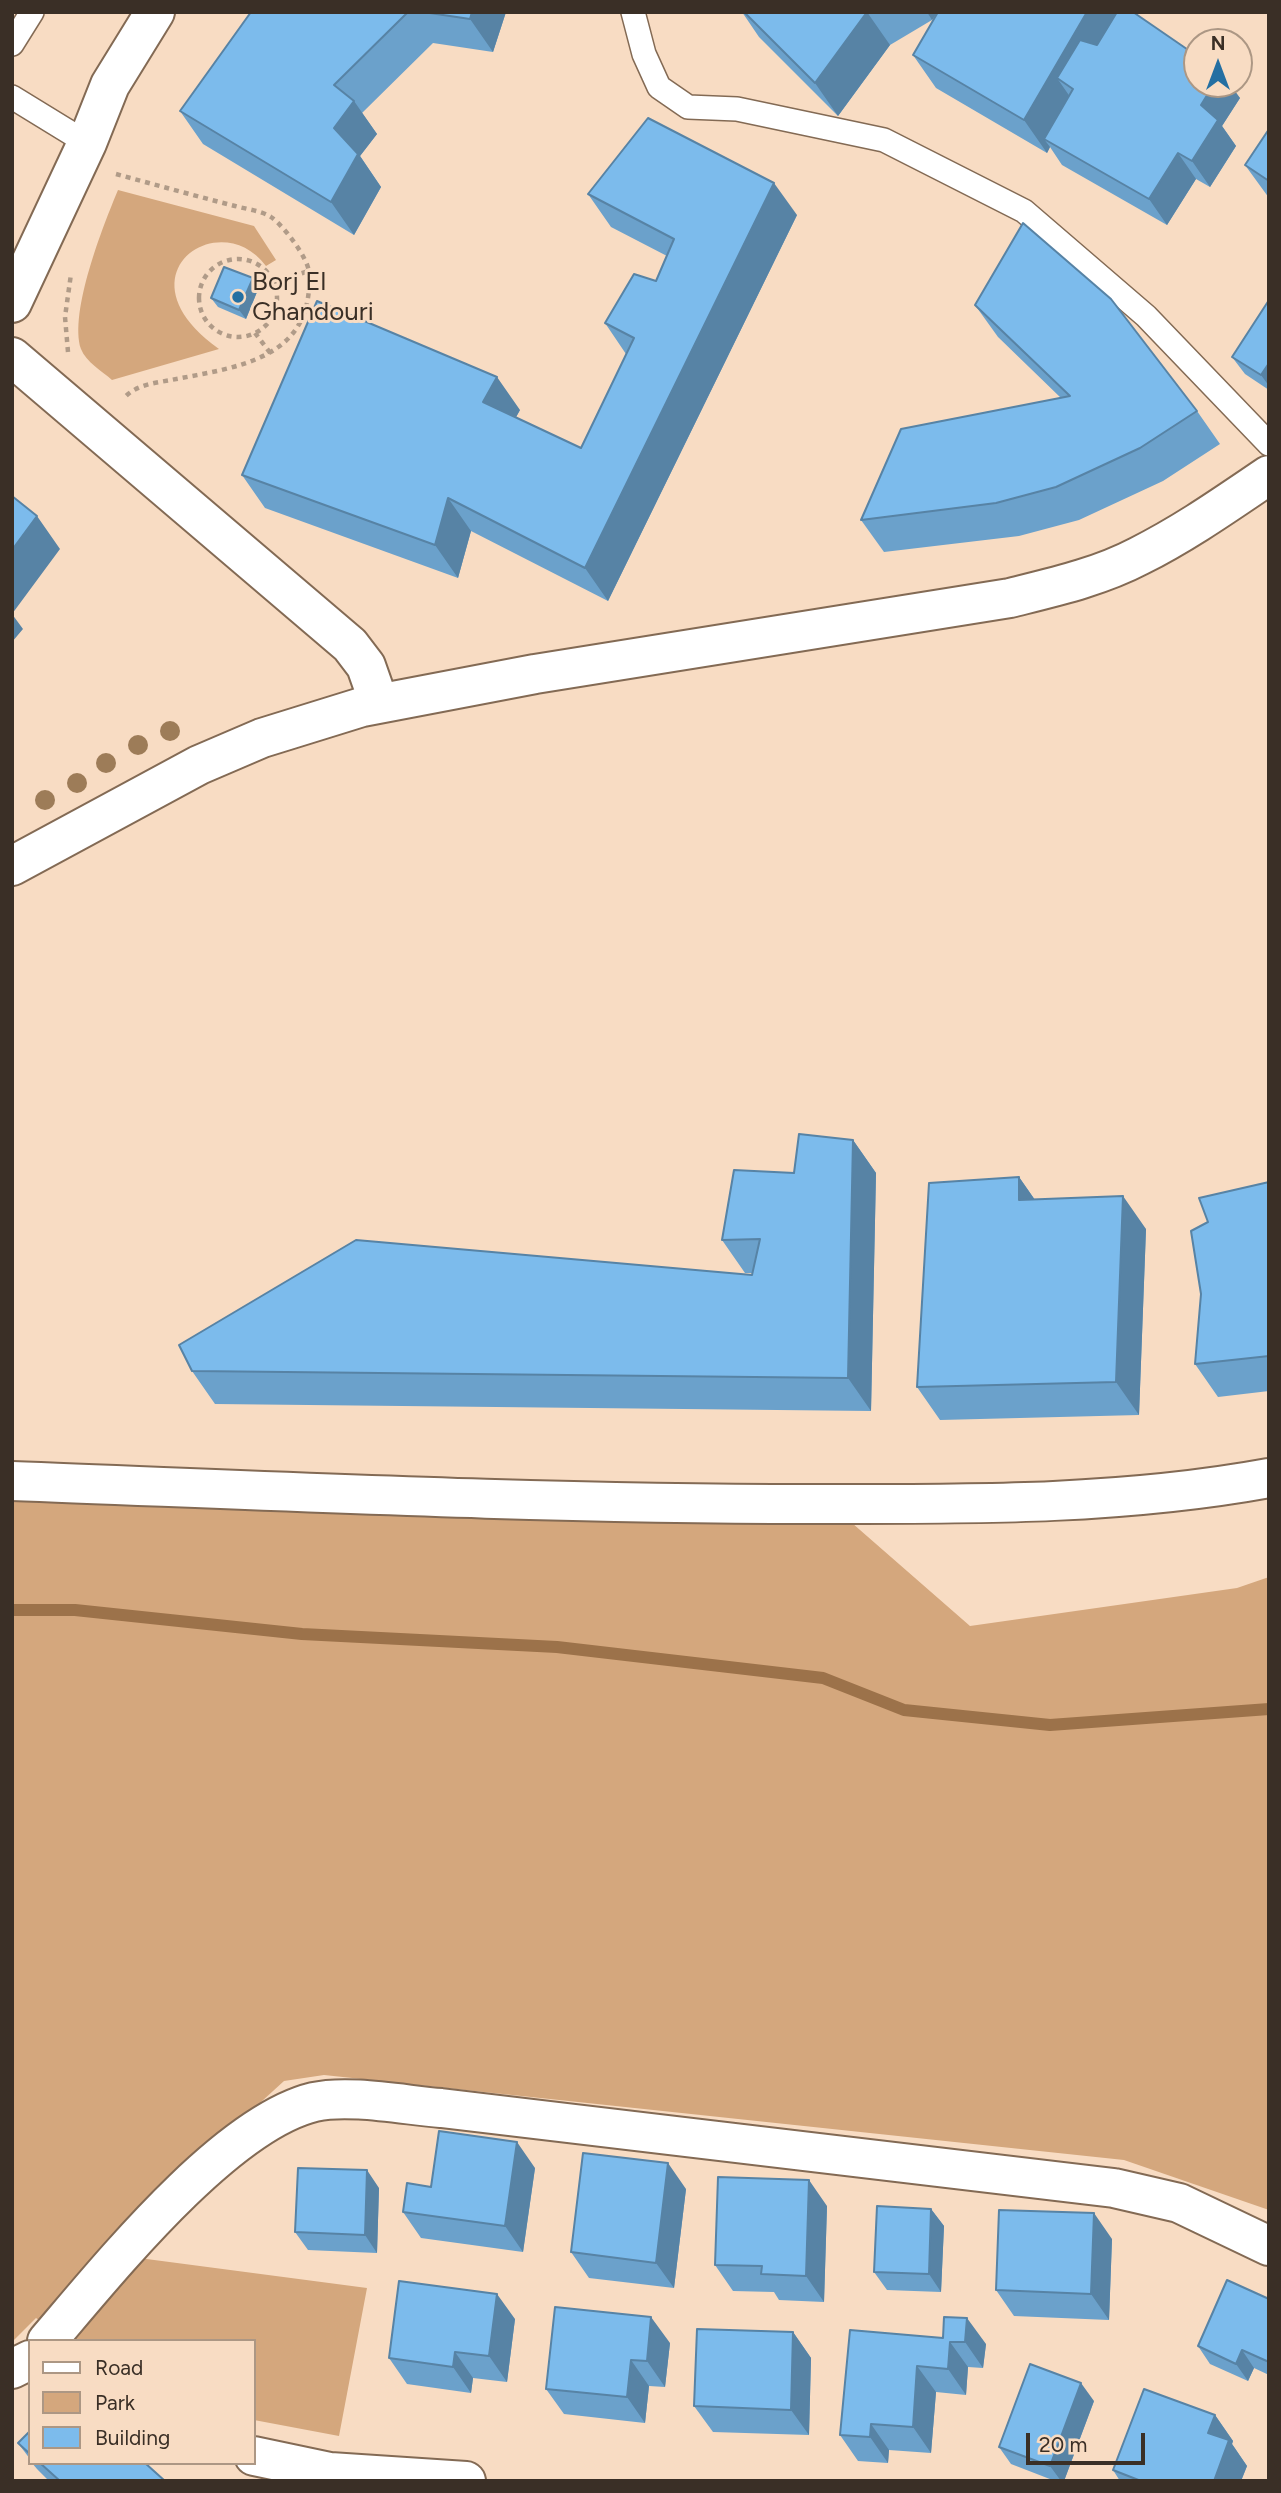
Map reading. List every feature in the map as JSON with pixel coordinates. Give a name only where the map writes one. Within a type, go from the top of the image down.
[{"type":"street","points":[[12,303],[87,143],[110,86],[155,12]]},
{"type":"street","points":[[12,357],[350,645],[366,666],[379,703]]},
{"type":"street","points":[[12,866],[199,765],[306,723],[379,703],[535,674],[1010,598],[1073,583],[1138,557],[1192,526],[1269,475]]},
{"type":"street","points":[[12,1481],[690,1504],[1025,1504],[1153,1494],[1269,1478]]},
{"type":"street","points":[[49,2339],[144,2229],[184,2191],[260,2129],[289,2111],[316,2102],[356,2101],[468,2110],[1114,2188],[1179,2203],[1269,2246]]},
{"type":"street","points":[[12,2369],[28,2361]]},
{"type":"street","points":[[256,2456],[330,2472],[466,2481]]},
{"type":"lane","points":[[12,44],[32,12]]},
{"type":"lane","points":[[633,12],[644,54],[659,88],[688,107],[737,109],[884,140],[1024,211],[1146,316],[1269,444]]},
{"type":"lane","points":[[12,97],[87,143]]},
{"type":"path","points":[[87,143],[120,159],[107,183]]},
{"type":"path","points":[[112,173],[271,216],[307,259],[309,271],[308,299],[304,315],[290,337],[271,354],[244,366],[146,385],[129,392],[117,406]]},
{"type":"path","points":[[230,260],[252,262],[269,274],[274,282],[277,302],[275,311],[270,320],[255,334],[225,335],[208,323],[200,304],[202,285],[213,268],[230,260]]},
{"type":"path","points":[[69,359],[65,317],[75,264]]},
{"type":"path","points":[[274,282],[309,271]]},
{"type":"path","points":[[255,334],[271,354]]},
{"type":"green space","points":[[118,190],[254,226],[276,260],[266,266],[247,249],[225,242],[203,246],[186,256],[176,274],[176,296],[189,322],[219,349],[112,380],[83,354],[79,333],[83,292],[89,269]]},
{"type":"green space","points":[[12,1499],[852,1523],[970,1626],[1237,1588],[1269,1577],[1269,2210],[1124,2160],[324,2075],[284,2081],[116,2234],[139,2258],[367,2288],[339,2436],[256,2420],[256,2339],[64,2339],[36,2318],[12,2342]]},
{"type":"building","points":[[251,12],[408,12],[334,85],[354,101],[334,128],[358,154],[331,202],[180,111]]},
{"type":"building","points":[[423,12],[472,12],[470,19]]},
{"type":"building","points":[[744,12],[867,12],[815,83]]},
{"type":"building","points":[[938,12],[1087,12],[1024,120],[913,55]]},
{"type":"building","points":[[1117,12],[1133,12],[1183,46],[1183,98],[1205,98],[1201,105],[1218,120],[1192,161],[1178,153],[1149,199],[1044,139],[1073,89],[1057,78],[1080,40],[1097,45]]},
{"type":"building","points":[[648,118],[774,183],[585,568],[448,498],[435,545],[242,475],[317,301],[497,377],[483,402],[581,448],[634,338],[605,323],[634,274],[656,281],[674,239],[588,194]]},
{"type":"building","points":[[1269,129],[1269,181],[1245,165]]},
{"type":"building","points":[[1023,223],[1111,299],[1197,411],[1140,448],[1056,487],[996,503],[861,520],[901,429],[1070,396],[975,305]]},
{"type":"building","points":[[224,267],[253,278],[239,310],[211,298]]},
{"type":"building","points":[[1269,300],[1269,363],[1261,375],[1232,357]]},
{"type":"building","points":[[12,496],[37,516],[12,550]]},
{"type":"building","points":[[799,1134],[853,1140],[848,1378],[192,1371],[179,1345],[356,1240],[752,1275],[760,1239],[722,1240],[734,1170],[794,1173]]},
{"type":"building","points":[[1019,1177],[1019,1200],[1123,1196],[1116,1382],[917,1387],[929,1183]]},
{"type":"building","points":[[1269,1182],[1269,1356],[1195,1364],[1201,1294],[1191,1231],[1208,1222],[1199,1198]]},
{"type":"building","points":[[439,2131],[517,2142],[505,2226],[403,2212],[407,2183],[431,2187]]},
{"type":"building","points":[[583,2153],[668,2163],[656,2263],[571,2252]]},
{"type":"building","points":[[298,2168],[367,2170],[365,2235],[295,2232]]},
{"type":"building","points":[[718,2177],[809,2180],[806,2276],[761,2274],[762,2266],[715,2265]]},
{"type":"building","points":[[877,2206],[931,2209],[929,2274],[874,2272]]},
{"type":"building","points":[[999,2210],[1094,2213],[1091,2294],[996,2290]]},
{"type":"building","points":[[1227,2280],[1269,2299],[1269,2362],[1242,2350],[1236,2364],[1198,2346]]},
{"type":"building","points":[[399,2281],[497,2294],[489,2356],[455,2352],[453,2367],[389,2358]]},
{"type":"building","points":[[555,2307],[651,2317],[647,2361],[631,2360],[627,2397],[546,2389]]},
{"type":"building","points":[[944,2317],[967,2318],[965,2342],[950,2342],[948,2369],[917,2366],[913,2427],[871,2424],[870,2437],[840,2435],[850,2330],[943,2338]]},
{"type":"building","points":[[697,2329],[793,2332],[791,2410],[694,2406]]},
{"type":"building","points":[[1030,2364],[1081,2383],[1050,2466],[999,2447]]},
{"type":"building","points":[[1144,2389],[1215,2415],[1208,2433],[1229,2440],[1214,2481],[1141,2481],[1113,2470]]},
{"type":"building","points":[[28,2433],[28,2452],[18,2443]]},
{"type":"building","points":[[42,2465],[147,2465],[165,2481],[60,2481]]},
{"type":"waterway","points":[[12,1610],[75,1610],[302,1634],[557,1647],[823,1678],[904,1710],[1050,1725],[1269,1709]]},
{"type":"place","name":"Borj El Ghandouri","points":[[238,297]]}]
